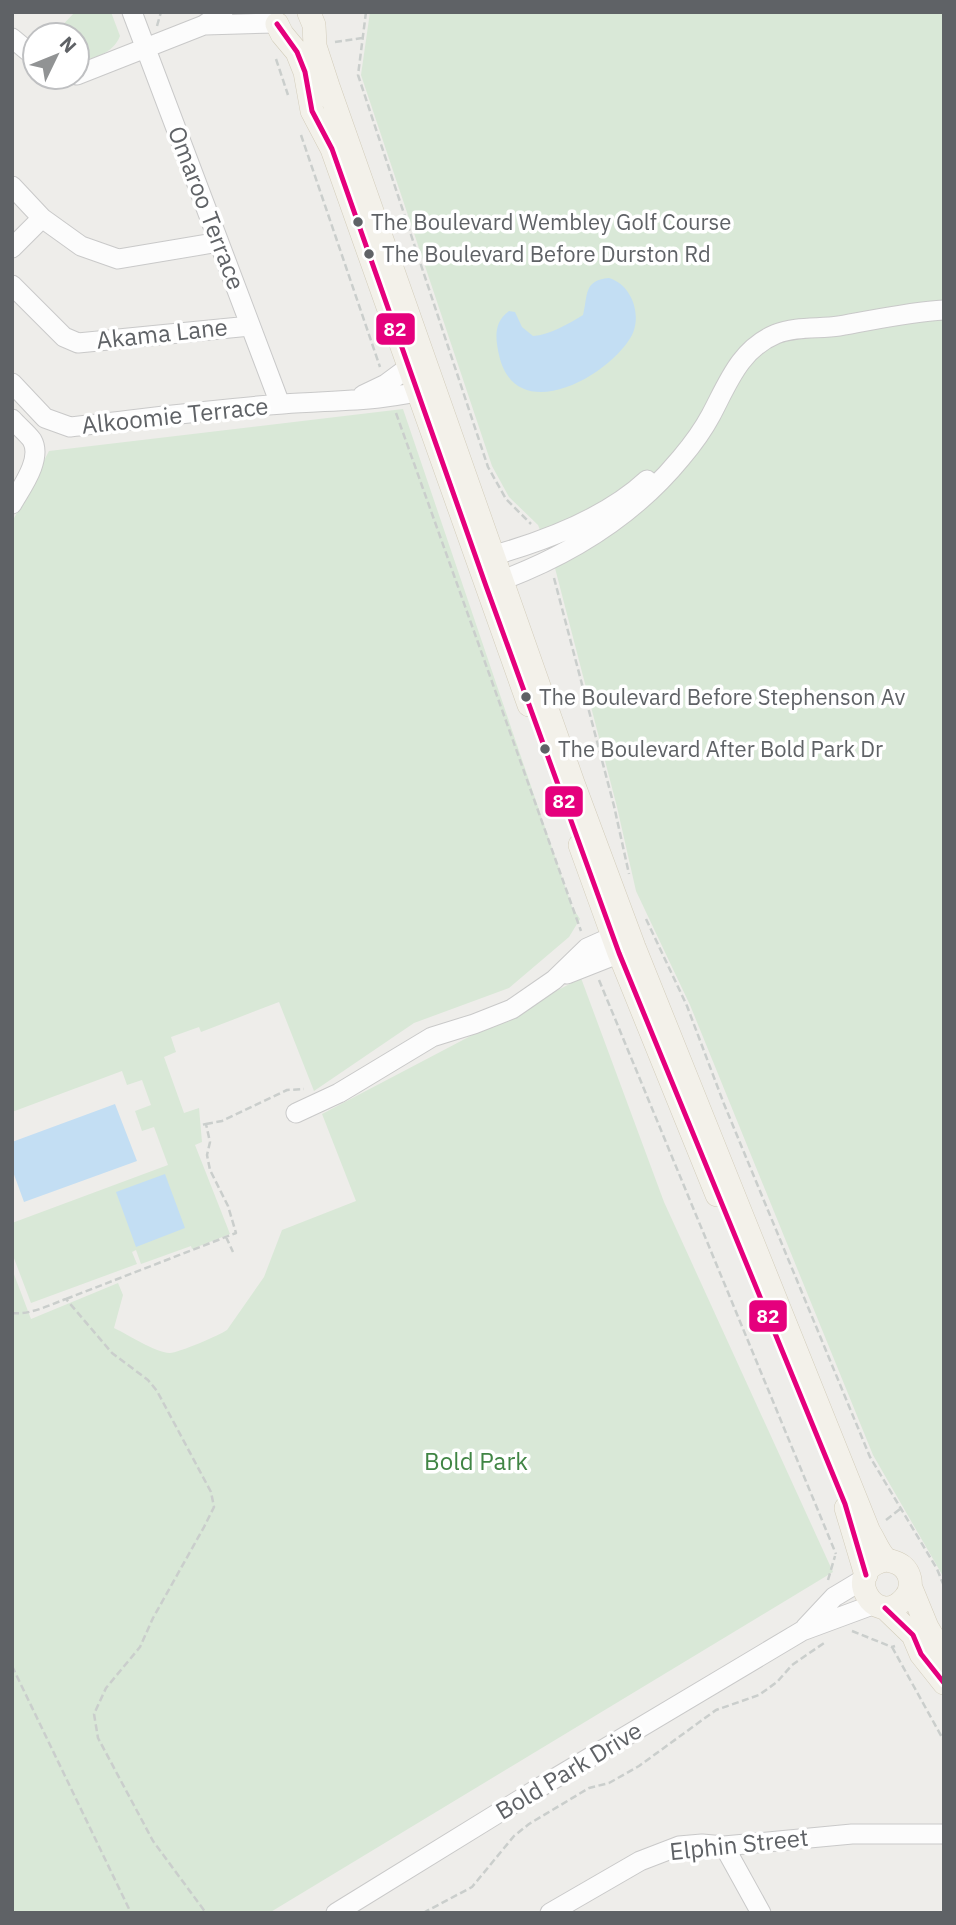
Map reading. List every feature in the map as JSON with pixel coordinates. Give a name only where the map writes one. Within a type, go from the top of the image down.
[{"type":"main road","points":[[272,20],[295,24],[309,13],[314,25],[315,46],[417,364],[485,558],[845,1504],[865,1577],[864,1590],[913,1635],[921,1654],[944,1683]]},
{"type":"main road","points":[[272,20],[297,52],[305,72],[312,111],[332,149],[417,364]]},
{"type":"main road","points":[[628,936],[869,1532],[887,1560],[903,1566],[908,1573],[911,1588],[927,1627],[944,1656]]},
{"type":"main road","points":[[865,1577],[872,1566],[887,1560]]},
{"type":"main road","points":[[880,1606],[892,1607],[902,1602],[911,1588]]},
{"type":"street","name":"Omaroo Terrace","points":[[132,12],[280,404]]},
{"type":"street","points":[[91,70],[204,25],[223,12]]},
{"type":"street","points":[[204,25],[272,20]]},
{"type":"street","points":[[12,186],[42,218],[81,246],[118,258],[219,242]]},
{"type":"street","points":[[12,248],[42,218]]},
{"type":"street","name":"Akama Lane","points":[[12,285],[64,337],[78,342],[250,326]]},
{"type":"street","points":[[485,558],[542,541],[587,519],[636,490],[670,458],[705,401],[737,357],[762,337],[780,329],[826,318],[876,313],[944,299]]},
{"type":"street","points":[[494,583],[549,560],[624,516],[650,493],[703,429],[735,368],[755,348],[776,334],[804,328],[838,326],[885,316],[944,310]]},
{"type":"street","points":[[388,391],[417,364]]},
{"type":"street","name":"Alkoomie Terrace","points":[[12,383],[45,418],[70,427],[280,404],[377,400],[388,391],[426,390]]},
{"type":"street","points":[[12,419],[33,441],[35,450],[33,465],[12,504]]},
{"type":"street","points":[[296,1114],[319,1105],[432,1037],[512,1009],[589,956],[628,936]]},
{"type":"street","name":"Bold Park Drive","points":[[802,1631],[834,1597],[865,1577]]},
{"type":"street","name":"Bold Park Drive","points":[[336,1913],[802,1631],[880,1606]]},
{"type":"street","name":"Elphin Street","points":[[550,1913],[640,1861],[661,1852],[702,1844],[724,1846],[852,1834],[944,1834]]},
{"type":"street","points":[[724,1846],[761,1913]]},
{"type":"path","points":[[156,29],[161,12]]},
{"type":"path","points":[[366,12],[358,75],[462,389],[488,467],[506,499],[535,528],[542,541]]},
{"type":"path","points":[[276,59],[289,98]]},
{"type":"path","points":[[298,124],[388,391],[589,956],[835,1555]]},
{"type":"path","points":[[549,560],[614,806],[630,879]]},
{"type":"path","points":[[628,936],[687,1006],[870,1457],[937,1569],[944,1586]]},
{"type":"path","points":[[12,1313],[28,1312],[66,1299],[234,1236],[236,1229],[210,1170],[207,1155],[210,1142],[206,1124],[201,1125]]},
{"type":"path","points":[[226,1237],[233,1252]]},
{"type":"path","points":[[66,1299],[112,1353],[148,1380],[157,1391],[211,1492],[214,1507],[204,1527],[153,1618],[140,1647],[106,1688],[94,1714],[98,1738],[153,1841],[206,1913]]},
{"type":"path","points":[[423,1913],[472,1887],[514,1836],[529,1825],[589,1788],[609,1783],[639,1766],[716,1710],[760,1695],[777,1682],[792,1665],[833,1637]]},
{"type":"path","points":[[892,1647],[944,1741]]},
{"type":"path","points":[[12,1666],[131,1913]]},
{"type":"green space","points":[[75,12],[111,12],[120,36],[113,47],[91,59],[91,21],[66,21]]},
{"type":"green space","points":[[370,12],[944,12],[944,1578],[873,1455],[690,1005],[636,891],[555,568],[538,525],[509,497],[492,466],[361,75]]},
{"type":"green space","points":[[403,409],[572,907],[580,919],[569,937],[509,988],[414,1023],[314,1091],[279,1002],[201,1032],[199,1027],[171,1037],[176,1052],[164,1057],[184,1113],[199,1108],[202,1142],[195,1145],[230,1234],[141,1264],[136,1250],[132,1252],[137,1264],[31,1303],[12,1253],[12,1223],[168,1165],[154,1127],[142,1131],[135,1111],[151,1105],[142,1080],[127,1085],[122,1071],[12,1112],[12,522],[49,451]]},
{"type":"green space","name":"Bold Park","points":[[581,978],[664,1202],[833,1572],[269,1913],[12,1913],[12,1269],[31,1319],[118,1283],[123,1295],[114,1328],[149,1346],[170,1353],[227,1330],[264,1277],[282,1230],[356,1201],[322,1114]]},
{"type":"water","points":[[609,278],[630,295],[636,313],[633,332],[617,355],[581,381],[560,389],[540,392],[522,388],[508,376],[497,342],[498,325],[504,315],[509,311],[515,312],[522,327],[533,336],[552,331],[583,315],[588,290],[595,282]]},
{"type":"water","points":[[115,1104],[137,1161],[24,1202],[12,1169],[12,1142]]},
{"type":"water","points":[[165,1174],[185,1228],[136,1247],[116,1192]]},
{"type":"transit line","name":"82","points":[[277,24],[297,52],[305,72],[312,111],[332,149],[619,953],[845,1504],[866,1575]]},
{"type":"transit line","name":"82","points":[[885,1608],[913,1635],[921,1654],[944,1683]]},
{"type":"place","name":"The Boulevard Wembley Golf Course","points":[[358,222]]},
{"type":"place","name":"The Boulevard Before Durston Rd","points":[[369,254]]},
{"type":"place","name":"The Boulevard Before Stephenson Av","points":[[526,697]]},
{"type":"place","name":"The Boulevard After Bold Park Dr","points":[[545,749]]}]
